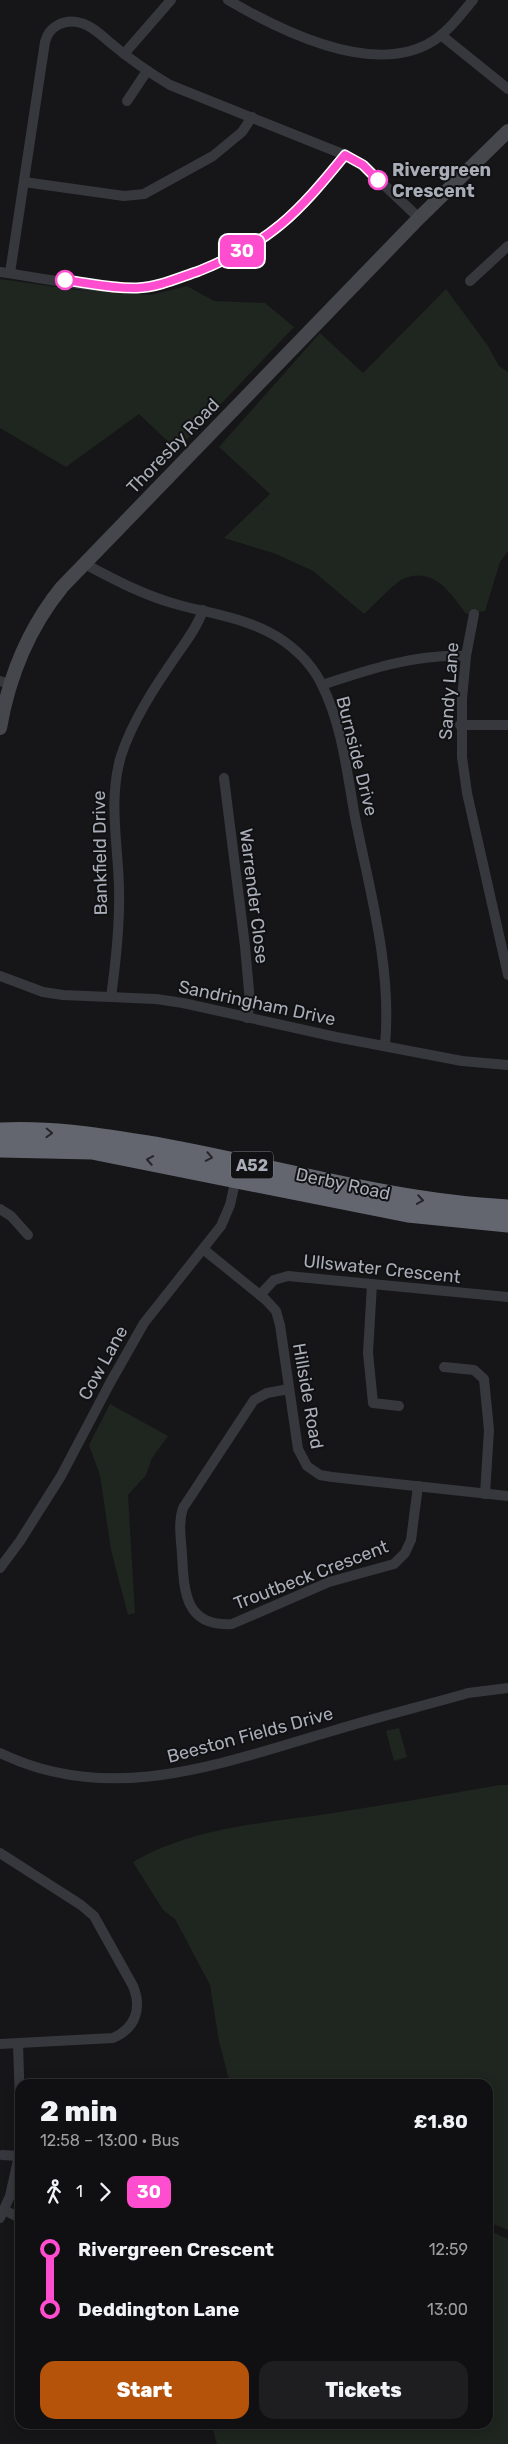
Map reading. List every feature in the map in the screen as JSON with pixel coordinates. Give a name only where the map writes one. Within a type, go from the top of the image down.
[{"type":"highway","name":"Derby Road","points":[[0,1132],[52,1132],[93,1136],[244,1164],[416,1200],[464,1207],[508,1209]]},
{"type":"highway","name":"Derby Road","points":[[0,1148],[92,1150],[408,1212],[508,1223]]},
{"type":"street","points":[[124,54],[171,0]]},
{"type":"street","points":[[228,0],[295,34],[330,46],[368,54],[394,55],[407,52],[441,35],[473,0]]},
{"type":"street","points":[[345,155],[304,204],[270,235],[237,254],[165,283],[136,288],[116,287],[5,273],[24,182],[44,42],[48,34],[63,22],[82,23],[147,72],[195,96],[252,116],[345,155],[363,165],[420,218]]},
{"type":"street","points":[[441,35],[508,89]]},
{"type":"street","points":[[127,101],[147,72]]},
{"type":"street","points":[[24,182],[124,196],[144,194],[213,156],[242,132],[252,116]]},
{"type":"street","name":"Thoresby Road","points":[[0,728],[5,683],[42,613],[62,588],[420,218],[508,131]]},
{"type":"street","points":[[470,281],[506,251]]},
{"type":"street","name":"Burnside Drive","points":[[85,564],[125,585],[154,597],[254,625],[284,642],[307,662],[322,685],[341,744],[382,951],[387,1016],[386,1045]]},
{"type":"street","name":"Bankfield Drive","points":[[111,997],[119,904],[113,811],[116,775],[122,753],[139,717],[197,624],[202,610]]},
{"type":"street","name":"Sandy Lane","points":[[474,614],[466,656],[460,725],[462,758],[467,793],[508,975]]},
{"type":"street","points":[[322,685],[410,659],[438,655],[466,656]]},
{"type":"street","points":[[460,725],[508,725]]},
{"type":"street","name":"Warrender Close","points":[[224,778],[246,946],[250,1002],[247,1018]]},
{"type":"street","name":"Sandringham Drive","points":[[0,976],[43,992],[156,999],[183,1003],[247,1018],[462,1061],[508,1065]]},
{"type":"street","name":"Cow Lane","points":[[0,1568],[20,1542],[62,1476],[110,1383],[144,1323],[203,1249],[225,1218],[236,1178]]},
{"type":"street","points":[[0,1209],[11,1216],[28,1235]]},
{"type":"street","name":"Hillside Road","points":[[203,1249],[271,1305],[279,1317],[298,1449],[301,1458],[313,1470],[332,1477],[508,1496]]},
{"type":"street","name":"Ullswater Crescent","points":[[260,1296],[274,1280],[288,1276],[508,1297]]},
{"type":"street","points":[[372,1284],[368,1359],[373,1404],[399,1406]]},
{"type":"street","points":[[444,1367],[474,1370],[484,1379],[489,1418],[485,1494]]},
{"type":"street","name":"Troutbeck Crescent","points":[[289,1389],[267,1393],[254,1400],[183,1508],[179,1521],[186,1597],[200,1616],[214,1623],[232,1624],[329,1582],[394,1564],[405,1553],[411,1540],[418,1486]]},
{"type":"street","name":"Beeston Fields Drive","points":[[0,1753],[36,1767],[75,1776],[111,1779],[151,1778],[234,1759],[468,1693],[508,1688]]},
{"type":"street","points":[[0,1853],[81,1905],[94,1916],[137,1997],[137,2014],[133,2022],[128,2029],[117,2036],[103,2039],[0,2044]]},
{"type":"street","points":[[18,2044],[19,2079]]},
{"type":"street","points":[[2,2155],[15,2154]]},
{"type":"street","points":[[15,2168],[2,2214],[15,2217]]},
{"type":"shaded area","points":[[0,279],[78,290],[151,295],[187,286],[214,301],[265,303],[294,327],[177,450],[139,414],[66,467],[0,428]]},
{"type":"shaded area","points":[[446,289],[488,346],[499,366],[508,372],[508,551],[500,562],[485,611],[466,614],[455,598],[441,584],[425,576],[415,576],[401,580],[364,614],[313,571],[276,554],[224,538],[270,494],[219,447],[320,333],[363,373]]},
{"type":"shaded area","points":[[110,1404],[168,1436],[152,1458],[146,1475],[128,1495],[135,1613],[128,1615],[111,1550],[100,1475],[89,1445]]},
{"type":"shaded area","points":[[399,1728],[407,1757],[394,1761],[386,1731]]},
{"type":"shaded area","points":[[508,1785],[508,2230],[493,2224],[493,2079],[229,2079],[219,2041],[210,1985],[175,1919],[163,1910],[133,1862],[179,1841],[203,1834],[252,1824],[349,1811]]},
{"type":"shaded area","points":[[493,2232],[508,2239],[508,2444],[217,2444],[212,2429],[493,2429]]},
{"type":"bus line","name":"30","points":[[65,280],[116,287],[158,286],[216,264],[270,235],[304,204],[345,155],[363,165],[378,180]]},
{"type":"place","name":"Rivergreen Crescent","points":[[378,180]]}]
